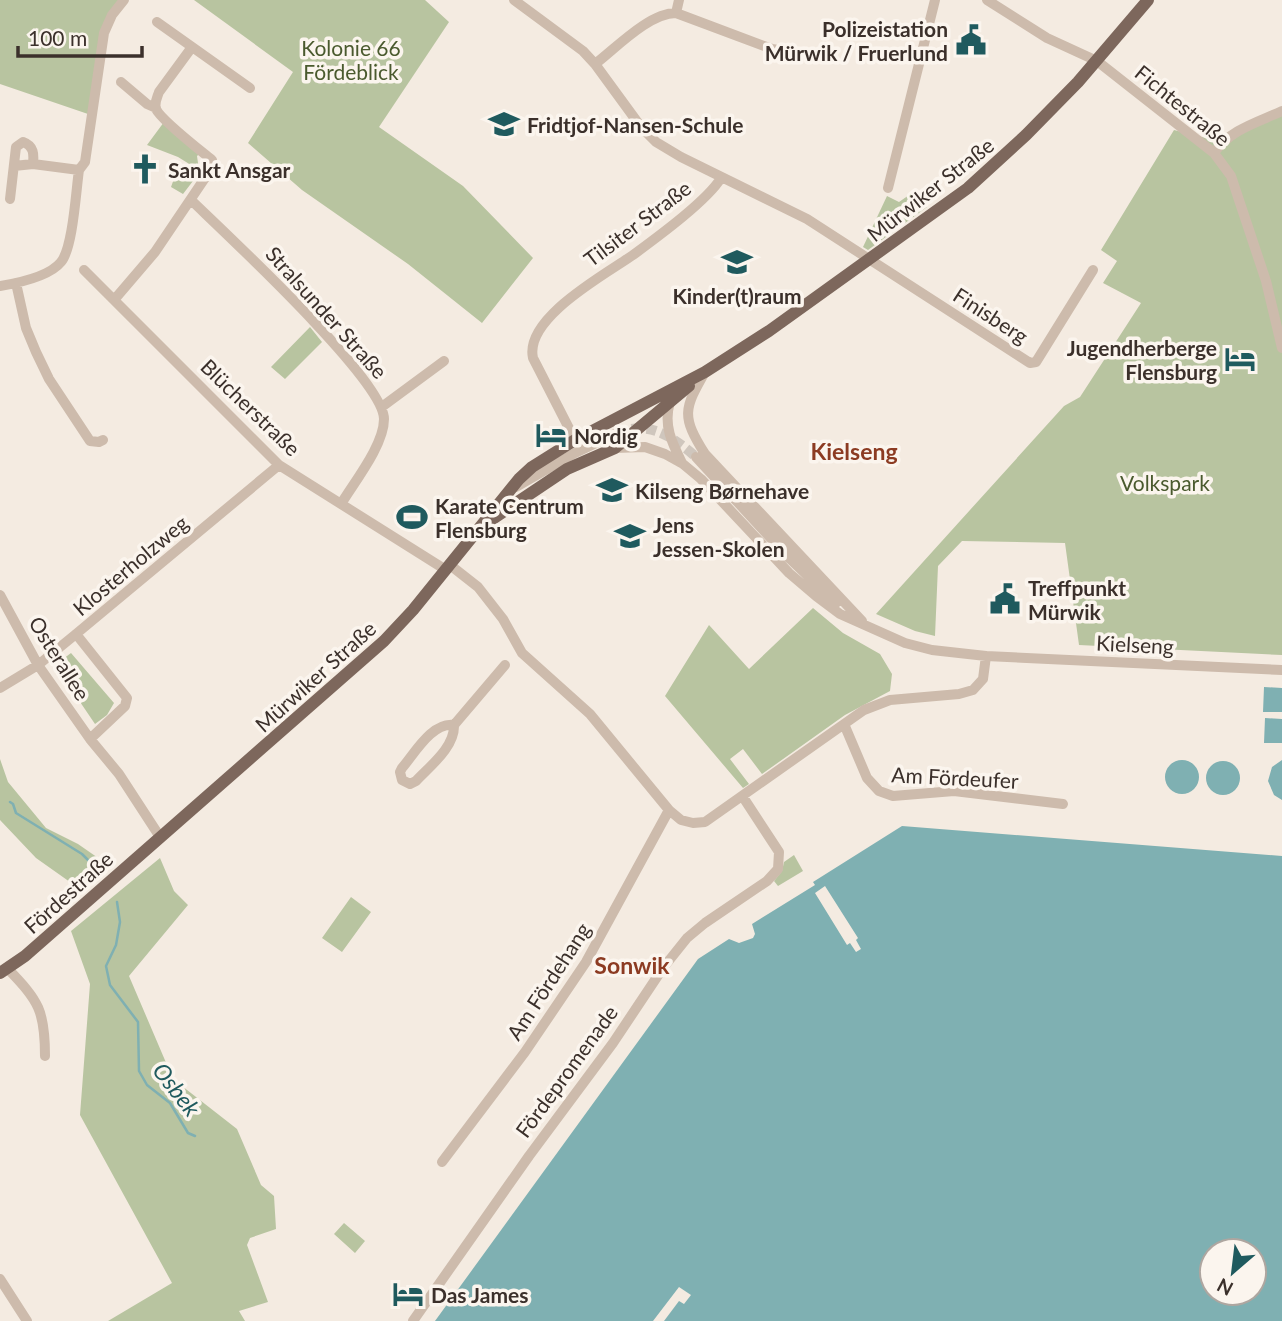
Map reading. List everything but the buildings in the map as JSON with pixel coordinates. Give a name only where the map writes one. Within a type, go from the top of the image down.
[{"type":"main road","name":"Mürwiker Straße","points":[[160,837],[384,642],[508,492],[532,467],[575,440],[705,372],[790,317],[968,188],[998,162],[1097,61],[1148,0]]},
{"type":"main road","name":"Mürwiker Straße","points":[[479,528],[567,469],[615,449],[705,372]]},
{"type":"main road","name":"Fördestraße","points":[[4,971],[160,837]]},
{"type":"street","points":[[0,286],[16,283],[58,265],[67,252],[79,170],[85,162],[104,33],[112,15],[124,0]]},
{"type":"street","points":[[514,0],[583,51],[656,142],[721,178]]},
{"type":"street","points":[[676,13],[679,0]]},
{"type":"street","points":[[888,188],[936,0]]},
{"type":"street","name":"Fichtestraße","points":[[987,0],[1046,38],[1097,61],[1214,153],[1231,176],[1266,281],[1282,348]]},
{"type":"street","points":[[595,64],[651,21],[676,13],[772,50],[785,51]]},
{"type":"street","points":[[158,22],[250,88]]},
{"type":"street","points":[[156,108],[159,92],[192,47]]},
{"type":"street","points":[[114,300],[155,252],[204,182],[212,160],[156,108],[147,104],[121,82]]},
{"type":"street","points":[[1214,153],[1221,142],[1231,134],[1282,111]]},
{"type":"street","points":[[10,199],[16,147],[23,142],[34,152],[33,164]]},
{"type":"street","points":[[14,166],[33,164],[79,170]]},
{"type":"street","name":"Tilsiter Straße","points":[[575,440],[533,358],[531,350],[536,336],[552,316],[583,288],[656,238],[713,189],[721,178],[807,219],[871,260]]},
{"type":"street","name":"Stralsunder Straße","points":[[191,200],[298,305],[372,389],[383,406],[382,434],[341,504]]},
{"type":"street","name":"Finisberg","points":[[871,260],[1030,363],[1036,362],[1093,270]]},
{"type":"street","name":"Blücherstraße","points":[[84,270],[279,465],[478,587],[522,653],[590,714],[669,810]]},
{"type":"street","points":[[16,283],[26,328],[49,379],[90,441],[103,440]]},
{"type":"street","points":[[383,406],[444,361]]},
{"type":"street","points":[[705,372],[688,403],[687,415],[698,444],[867,627]]},
{"type":"street","points":[[683,464],[667,426],[666,415],[670,402],[680,388],[692,379]]},
{"type":"street","points":[[508,492],[575,453],[617,433]]},
{"type":"street","points":[[615,449],[645,447],[683,464],[701,479],[789,573],[841,614],[867,627]]},
{"type":"street","points":[[696,457],[815,585],[867,627]]},
{"type":"street","name":"Klosterholzweg","points":[[0,688],[38,665],[279,465]]},
{"type":"street","name":"Osterallee","points":[[0,595],[38,665],[90,739],[119,774],[160,837]]},
{"type":"street","name":"Kielseng","points":[[867,627],[905,643],[932,650],[986,656],[1282,670]]},
{"type":"street","name":"Osterallee","points":[[76,634],[127,698],[125,706],[90,739]]},
{"type":"street","points":[[454,724],[446,724],[435,731],[402,768],[402,780],[410,784],[416,781],[449,744],[454,724],[507,664],[522,653]]},
{"type":"street","points":[[669,810],[681,820],[705,822],[864,710],[890,700],[972,690],[983,679],[986,656]]},
{"type":"street","name":"Am Fördeufer","points":[[844,724],[867,778],[873,786],[886,794],[901,796],[954,792],[1063,804]]},
{"type":"street","name":"Fördepromenade","points":[[413,1321],[674,953],[705,923],[767,881],[778,869],[779,852],[743,797]]},
{"type":"street","name":"Am Fördehang","points":[[442,1162],[525,1052],[586,962],[669,810]]},
{"type":"street","points":[[4,971],[32,995],[41,1012],[45,1029],[45,1056]]},
{"type":"street","points":[[0,1279],[27,1321]]},
{"type":"green space","points":[[0,0],[119,0],[109,15],[88,114],[0,84]]},
{"type":"green space","name":"Kolonie 66 Fördeblick","points":[[194,0],[425,0],[449,22],[379,127],[463,186],[533,258],[482,323],[408,264],[302,190],[248,143],[293,72]]},
{"type":"green space","name":"Volkspark","points":[[1282,111],[1282,655],[1079,645],[1065,543],[962,541],[938,566],[935,636],[915,631],[876,614],[1064,406],[1080,397],[1141,303],[1103,283],[1117,261],[1101,250],[1174,130],[1210,139],[1232,134]]},
{"type":"green space","points":[[164,122],[200,153],[197,156],[199,170],[178,157],[147,145]]},
{"type":"green space","points":[[180,173],[193,181],[183,194],[171,187],[175,176]]},
{"type":"green space","points":[[912,193],[927,207],[868,250],[863,247],[887,196],[899,202]]},
{"type":"green space","points":[[310,327],[322,342],[285,379],[271,367]]},
{"type":"green space","points":[[813,608],[843,633],[880,654],[892,674],[890,691],[845,715],[762,774],[743,749],[730,759],[749,784],[743,788],[665,696],[709,625],[749,669]]},
{"type":"green space","points":[[71,653],[114,703],[107,715],[95,724],[55,665]]},
{"type":"green space","points":[[0,759],[8,782],[46,828],[78,844],[101,860],[77,887],[36,858],[0,820]]},
{"type":"green space","points":[[794,855],[803,871],[778,886],[774,881],[782,871],[784,862]]},
{"type":"green space","points":[[160,858],[174,891],[188,905],[129,976],[173,1079],[237,1129],[261,1185],[274,1196],[276,1229],[250,1238],[247,1245],[268,1302],[239,1311],[245,1321],[108,1321],[172,1283],[80,1115],[90,984],[71,931]]},
{"type":"green space","points":[[351,897],[371,912],[342,952],[322,938]]},
{"type":"green space","points":[[344,1223],[365,1241],[355,1253],[334,1234]]},
{"type":"water","points":[[1264,687],[1282,688],[1282,712],[1263,712]]},
{"type":"water","points":[[1265,718],[1282,719],[1282,743],[1264,743]]},
{"type":"water","points":[[1182,760],[1194,765],[1199,777],[1194,789],[1182,794],[1170,789],[1165,777],[1170,765]]},
{"type":"water","points":[[1282,760],[1282,800],[1274,795],[1268,781],[1272,767]]},
{"type":"water","points":[[1223,761],[1235,766],[1240,778],[1235,790],[1223,795],[1211,790],[1206,778],[1211,766]]},
{"type":"water","points":[[902,826],[1282,856],[1282,1321],[664,1321],[679,1301],[684,1304],[691,1295],[679,1287],[653,1321],[435,1321],[698,959],[729,939],[739,943],[753,938],[755,934],[752,924],[815,885],[813,882]]},
{"type":"pier","points":[[825,886],[858,938],[856,940],[861,949],[856,952],[850,943],[847,945],[815,893]]},
{"type":"waterway","name":"Osbek","points":[[10,802],[16,813],[82,854],[92,864]]},
{"type":"waterway","name":"Osbek","points":[[117,902],[120,922],[116,945],[106,966],[110,985],[138,1022],[139,1071],[147,1085],[170,1103],[188,1133],[195,1136]]},
{"type":"tunnel","points":[[617,433],[639,428],[660,432],[696,457]]},
{"type":"place","name":"Polizeistation Mürwik / Fruerlund","points":[[971,40]]},
{"type":"place","name":"Fridtjof-Nansen-Schule","points":[[504,124]]},
{"type":"place","name":"Sankt Ansgar","points":[[145,169]]},
{"type":"place","name":"Kinder(t)raum","points":[[737,262]]},
{"type":"place","name":"Jugendherberge Flensburg","points":[[1240,359]]},
{"type":"place","name":"Nordig","points":[[551,435]]},
{"type":"place","name":"Kilseng Børnehave","points":[[612,490]]},
{"type":"place","name":"Karate Centrum Flensburg","points":[[412,517]]},
{"type":"place","name":"Jens Jessen-Skolen","points":[[630,536]]},
{"type":"place","name":"Treffpunkt Mürwik","points":[[1005,599]]},
{"type":"place","name":"Das James","points":[[408,1294]]},
{"type":"district","name":"Kielseng","points":[[854,451]]},
{"type":"district","name":"Sonwik","points":[[632,965]]}]
